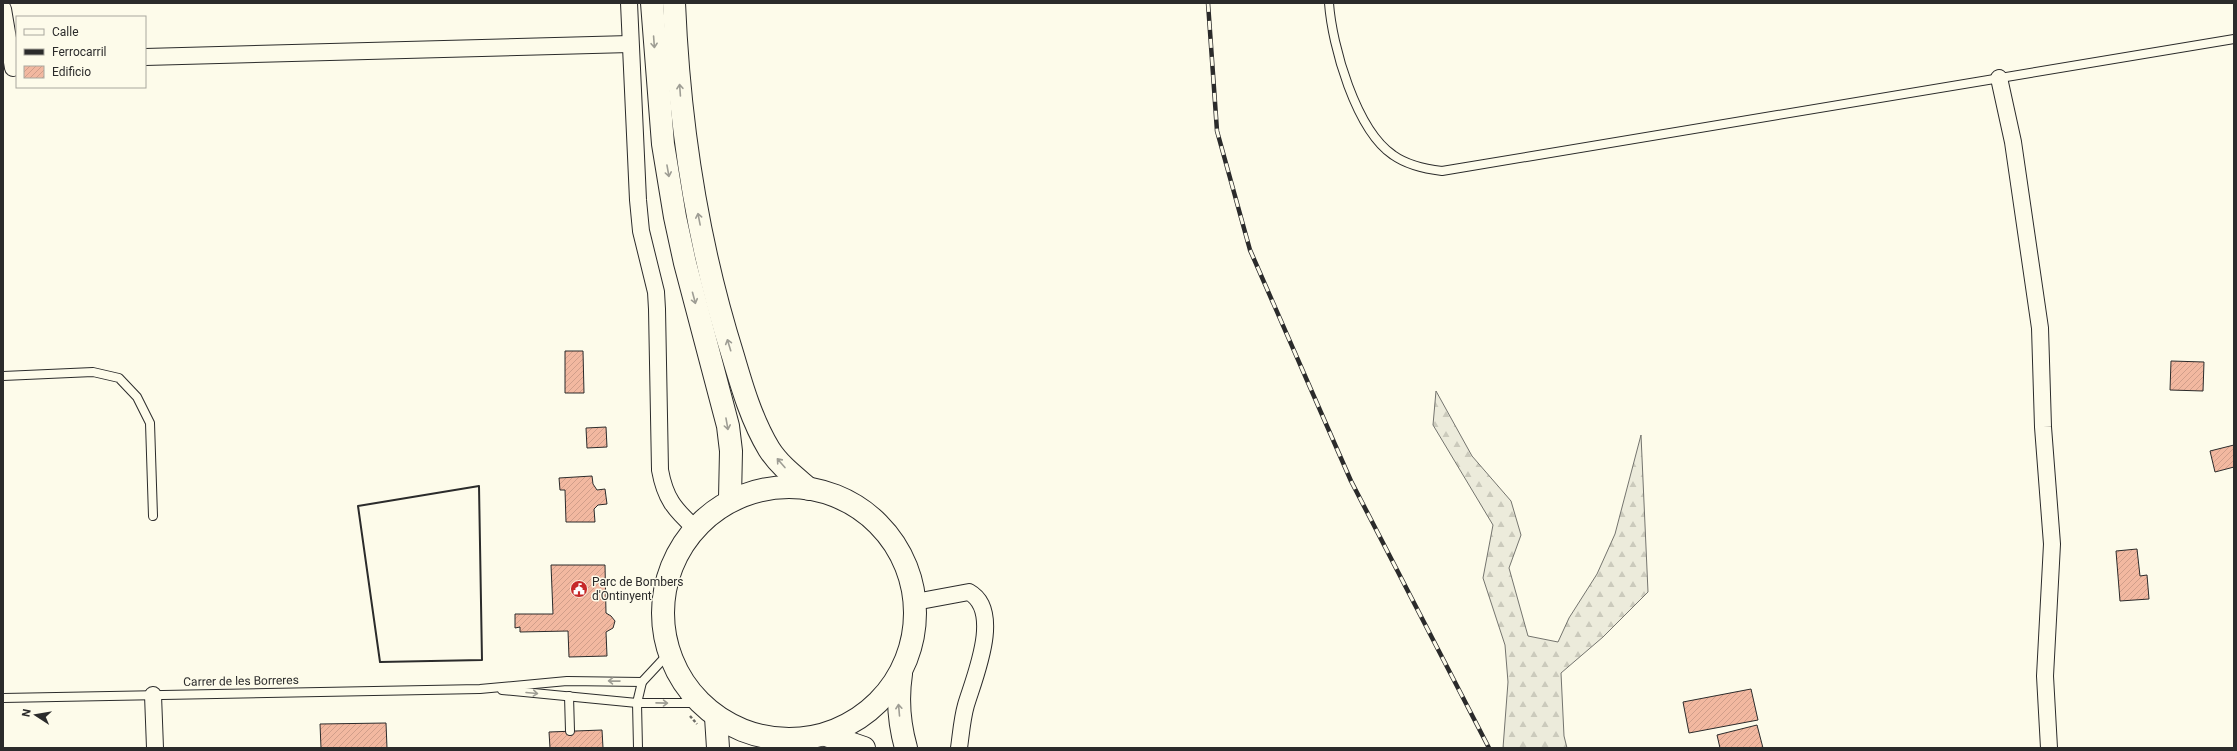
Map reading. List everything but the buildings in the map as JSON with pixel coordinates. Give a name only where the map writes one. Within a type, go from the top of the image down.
[{"type":"main road","points":[[652,3],[663,144],[685,263],[728,426],[731,450],[730,498]]},
{"type":"main road","points":[[674,3],[680,97],[687,153],[703,243],[726,335],[740,379],[762,437],[770,450],[787,470],[809,489]]},
{"type":"main road","points":[[718,748],[700,703],[681,680],[669,653],[663,620],[666,587],[670,570],[685,541],[695,528],[716,507],[730,498],[765,488],[784,486],[809,489],[841,499],[855,506],[869,516],[887,535],[908,570],[915,602],[913,638],[902,671],[898,696],[900,727],[906,748]]},
{"type":"main road","points":[[709,723],[787,744],[826,735],[857,721],[882,699],[902,671]]},
{"type":"main road","points":[[826,735],[864,748]]},
{"type":"street","points":[[629,3],[638,200],[641,231],[656,292],[660,470],[663,487],[670,501],[676,510],[695,528]]},
{"type":"street","points":[[3,9],[11,68]]},
{"type":"street","points":[[146,57],[630,44]]},
{"type":"street","points":[[1999,78],[2013,142],[2040,328],[2043,427],[2052,530],[2045,676],[2049,748]]},
{"type":"street","points":[[915,602],[969,592],[975,595],[983,612],[985,643],[963,718],[959,748]]},
{"type":"street","points":[[154,695],[155,748]]},
{"type":"lane","points":[[1329,3],[1335,41],[1345,78],[1365,124],[1378,142],[1393,155],[1425,169],[1442,171],[2234,39]]},
{"type":"lane","points":[[3,376],[93,372],[119,378],[137,397],[150,423],[153,516]]},
{"type":"lane","points":[[638,748],[637,703],[642,682],[669,653]]},
{"type":"lane","points":[[480,689],[567,681],[642,682]]},
{"type":"lane","points":[[480,689],[637,703],[700,703]]},
{"type":"lane","name":"Carrer de les Borreres","points":[[3,698],[480,689]]},
{"type":"lane","points":[[569,696],[570,731]]},
{"type":"path","points":[[677,703],[709,723]]},
{"type":"green space","points":[[1436,391],[1472,456],[1511,501],[1521,535],[1509,568],[1528,636],[1558,642],[1569,618],[1597,574],[1615,534],[1641,435],[1648,592],[1603,637],[1561,673],[1564,736],[1567,748],[1503,748],[1508,682],[1505,645],[1483,578],[1493,525],[1433,425]]},
{"type":"railway","points":[[1208,3],[1217,131],[1250,250],[1351,481],[1489,748]]},
{"type":"wall","points":[[479,486],[482,660],[380,662],[358,506],[479,486]]},
{"type":"place","name":"Parc de Bombers d'Ontinyent","points":[[579,589]]}]
